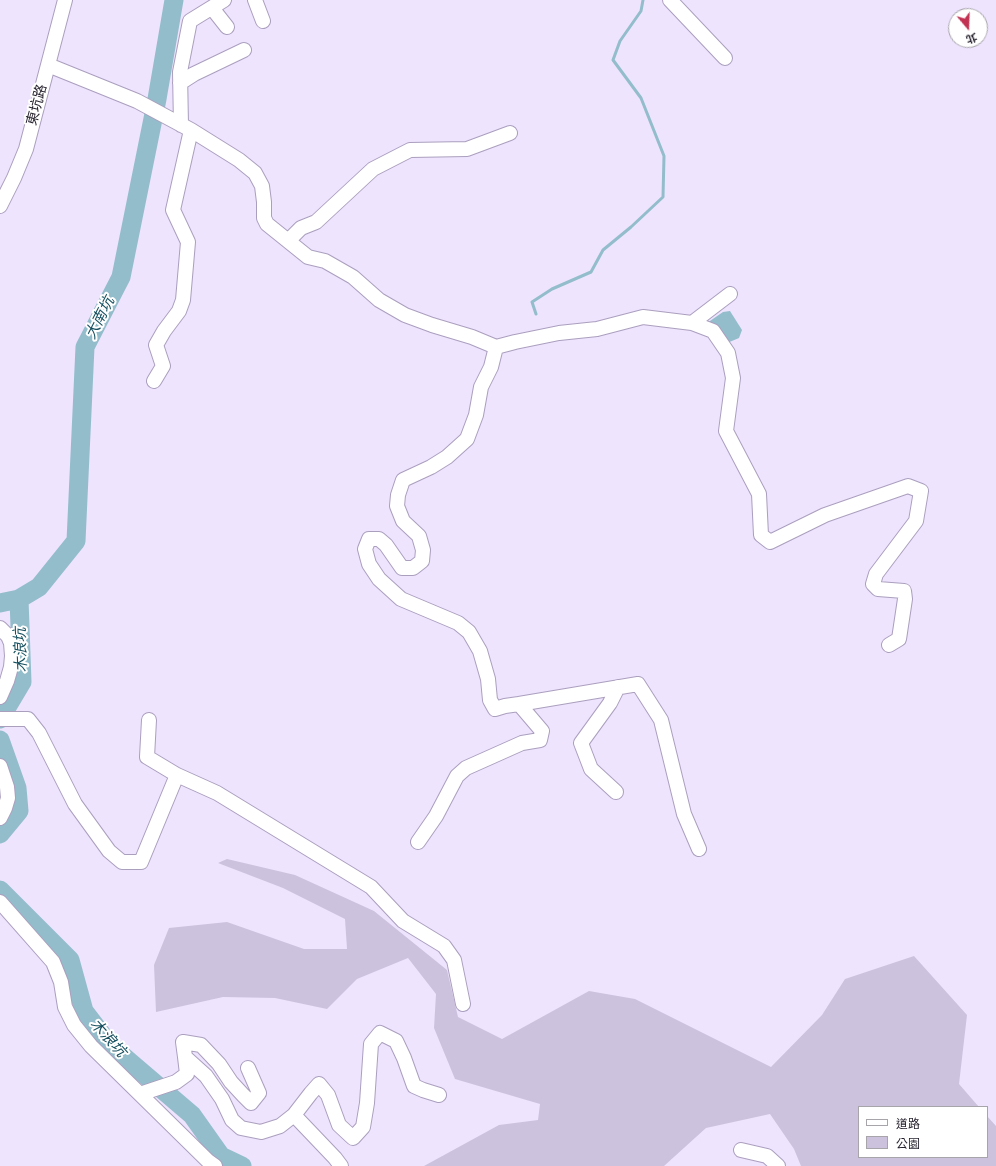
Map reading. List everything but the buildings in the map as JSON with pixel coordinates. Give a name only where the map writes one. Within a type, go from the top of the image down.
[{"type":"street","name":"東坑路","points":[[0,206],[26,149],[65,0]]},
{"type":"street","points":[[255,0],[263,21]]},
{"type":"street","points":[[670,0],[725,58]]},
{"type":"street","points":[[154,381],[163,366],[156,345],[164,331],[179,311],[183,300],[188,242],[173,210],[186,127],[180,72],[190,21],[218,4],[227,27]]},
{"type":"street","points":[[180,83],[194,74],[244,50]]},
{"type":"street","points":[[48,65],[137,101],[186,127],[239,160],[255,173],[262,186],[264,218],[267,224],[308,257],[325,261],[353,277],[379,300],[405,315],[472,337],[496,347],[559,333],[597,329],[643,318],[692,323],[713,331],[728,353],[733,378],[726,431],[759,494],[761,535],[770,542],[825,515],[908,486],[921,491],[916,521],[876,574],[873,584],[878,589],[904,591],[905,599],[899,639],[889,645]]},
{"type":"street","points":[[288,241],[301,228],[316,222],[373,169],[410,150],[467,149],[510,133]]},
{"type":"street","points":[[692,323],[730,294]]},
{"type":"street","points":[[496,347],[491,367],[481,387],[476,415],[467,440],[447,457],[431,467],[403,480],[398,495],[397,506],[403,521],[419,536],[423,550],[422,562],[413,568],[402,568],[386,545],[379,539],[369,539],[365,549],[369,564],[379,579],[401,599],[458,623],[470,632],[480,651],[488,679],[490,700],[495,709],[505,706],[638,684],[661,720],[684,814],[699,849]]},
{"type":"street","points":[[0,628],[8,636],[11,643],[12,656],[7,681],[0,697]]},
{"type":"street","points":[[616,792],[591,769],[581,743],[610,703],[618,687]]},
{"type":"street","points":[[418,842],[436,816],[457,776],[466,768],[522,743],[540,740],[542,731],[519,704]]},
{"type":"street","points":[[0,719],[28,719],[39,733],[74,804],[110,851],[122,862],[141,862],[177,775]]},
{"type":"street","points":[[149,720],[147,757],[177,775],[217,793],[371,887],[404,922],[444,946],[454,960],[463,1004]]},
{"type":"street","points":[[0,766],[7,787],[8,798],[0,818]]},
{"type":"street","points":[[0,902],[53,962],[60,982],[65,1007],[74,1024],[92,1046],[208,1161],[215,1166]]},
{"type":"street","points":[[185,1057],[206,1076],[222,1099],[232,1120],[241,1128],[262,1132],[280,1126],[294,1115],[320,1084],[328,1095],[339,1125],[354,1138],[363,1127],[367,1103],[371,1044],[380,1033],[396,1040],[414,1086],[439,1095]]},
{"type":"street","points":[[141,1094],[176,1082],[187,1074],[183,1042],[201,1045],[219,1064],[231,1082],[251,1103],[258,1093],[248,1068]]},
{"type":"street","points":[[294,1115],[341,1166]]},
{"type":"street","points":[[741,1150],[767,1156],[778,1166]]},
{"type":"green space","points":[[227,859],[295,875],[374,911],[447,970],[458,1017],[502,1039],[589,991],[635,999],[771,1067],[822,1015],[845,979],[914,956],[967,1015],[959,1084],[978,1106],[858,1106],[858,1158],[988,1158],[988,1117],[996,1126],[996,1166],[801,1166],[794,1149],[770,1114],[706,1128],[664,1166],[424,1166],[499,1125],[538,1120],[540,1104],[455,1079],[434,1028],[436,994],[408,958],[357,979],[327,1009],[275,998],[223,997],[156,1012],[154,965],[169,928],[227,922],[304,949],[347,949],[345,919],[283,888],[218,863]]},
{"type":"water","points":[[730,311],[742,330],[739,338],[727,343],[707,323],[723,312]]},
{"type":"waterway","name":"大南坑","points":[[0,603],[19,599],[39,587],[76,541],[85,347],[121,277],[157,99],[174,0]]},
{"type":"waterway","points":[[536,314],[532,302],[552,289],[591,272],[603,250],[631,227],[663,197],[664,156],[641,98],[613,60],[620,41],[641,11],[643,0]]},
{"type":"waterway","name":"木浪坑","points":[[0,719],[22,682],[19,599]]},
{"type":"waterway","name":"木浪坑","points":[[0,740],[17,788],[19,811],[0,834]]},
{"type":"waterway","name":"木浪坑","points":[[0,890],[70,960],[84,1011],[110,1045],[192,1115],[221,1156],[242,1166]]}]
